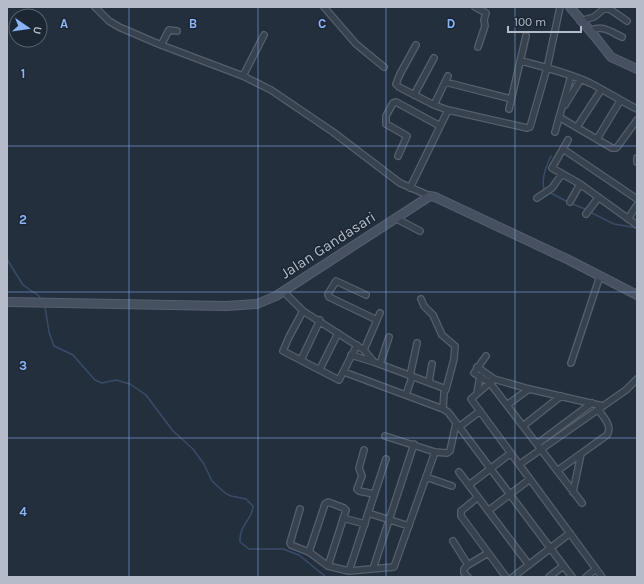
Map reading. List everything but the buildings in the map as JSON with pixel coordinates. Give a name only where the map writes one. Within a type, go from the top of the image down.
[{"type":"street","points":[[95,7],[113,24],[161,45],[243,76],[271,90],[333,132],[394,178],[410,188],[435,197],[637,295]]},
{"type":"street","points":[[324,7],[356,44],[384,67]]},
{"type":"street","points":[[475,7],[486,13],[484,20],[485,26],[478,48]]},
{"type":"street","points":[[416,46],[400,74],[396,84],[399,87],[434,105],[448,110],[527,128],[530,127],[532,123],[547,68],[560,7]]},
{"type":"street","points":[[570,7],[611,57],[637,70]]},
{"type":"street","points":[[580,21],[594,17],[605,8],[627,21]]},
{"type":"street","points":[[590,31],[595,28],[600,28],[622,37]]},
{"type":"street","points":[[161,45],[169,30],[177,31]]},
{"type":"street","points":[[243,76],[264,35]]},
{"type":"street","points":[[508,109],[526,36]]},
{"type":"street","points":[[414,95],[434,58]]},
{"type":"street","points":[[521,61],[581,80],[637,109]]},
{"type":"street","points":[[434,105],[448,76]]},
{"type":"street","points":[[555,132],[571,76]]},
{"type":"street","points":[[560,114],[581,80]]},
{"type":"street","points":[[445,82],[511,99]]},
{"type":"street","points":[[577,127],[601,90]]},
{"type":"street","points":[[597,139],[620,101]]},
{"type":"street","points":[[398,156],[407,136],[386,124],[386,116],[393,103],[396,102],[440,126]]},
{"type":"street","points":[[410,188],[448,110]]},
{"type":"street","points":[[560,114],[577,127],[612,148],[616,148],[637,120]]},
{"type":"street","points":[[568,140],[552,167],[580,184],[637,225]]},
{"type":"street","points":[[563,149],[637,199]]},
{"type":"street","points":[[537,198],[552,188],[562,174]]},
{"type":"street","points":[[570,202],[580,184]]},
{"type":"street","name":"Jalan Gandasari","points":[[7,302],[252,305],[267,300],[284,291],[430,196]]},
{"type":"street","points":[[587,211],[598,198]]},
{"type":"street","points":[[628,219],[637,205]]},
{"type":"street","points":[[395,218],[420,231]]},
{"type":"street","points":[[572,363],[600,276]]},
{"type":"street","points":[[366,295],[336,281],[328,296],[377,320]]},
{"type":"street","points":[[284,291],[303,311],[320,320],[357,345],[377,363]]},
{"type":"street","points":[[421,299],[423,304],[434,315],[442,335],[455,346],[454,359],[444,393],[442,409]]},
{"type":"street","points":[[303,311],[283,351],[320,369],[338,380],[344,372],[357,345]]},
{"type":"street","points":[[364,350],[380,313]]},
{"type":"street","points":[[302,360],[320,320]]},
{"type":"street","points":[[320,369],[338,333]]},
{"type":"street","points":[[377,363],[390,337]]},
{"type":"street","points":[[406,395],[418,343]]},
{"type":"street","points":[[351,355],[429,382],[446,390]]},
{"type":"street","points":[[486,356],[474,372],[480,376],[492,381],[592,403],[601,408],[609,426],[609,432],[581,454],[557,470]]},
{"type":"street","points":[[429,382],[432,364]]},
{"type":"street","points":[[477,367],[492,381],[507,405],[582,503]]},
{"type":"street","points":[[344,372],[448,412],[572,577]]},
{"type":"street","points":[[477,394],[480,376]]},
{"type":"street","points":[[520,464],[626,390],[637,379]]},
{"type":"street","points":[[492,381],[471,399],[602,577]]},
{"type":"street","points":[[507,405],[529,389]]},
{"type":"street","points":[[523,426],[561,396]]},
{"type":"street","points":[[537,444],[592,403]]},
{"type":"street","points":[[385,436],[414,444],[435,452],[447,453],[450,451],[458,425],[480,411]]},
{"type":"street","points":[[373,569],[414,444]]},
{"type":"street","points":[[364,450],[359,468],[362,476],[358,489],[374,494]]},
{"type":"street","points":[[300,510],[290,543],[310,552],[328,566],[349,571],[395,567],[435,452]]},
{"type":"street","points":[[469,485],[512,453]]},
{"type":"street","points":[[573,492],[581,454]]},
{"type":"street","points":[[349,571],[386,460]]},
{"type":"street","points":[[459,472],[529,565]]},
{"type":"street","points":[[426,477],[452,486]]},
{"type":"street","points":[[488,511],[530,479]]},
{"type":"street","points":[[478,498],[460,514],[506,577]]},
{"type":"street","points":[[310,552],[325,504],[328,502],[344,508],[346,510],[328,566]]},
{"type":"street","points":[[368,513],[409,526]]},
{"type":"street","points":[[343,518],[365,524]]},
{"type":"street","points":[[513,577],[570,533]]},
{"type":"street","points":[[453,541],[468,565]]},
{"type":"street","points":[[468,577],[464,571],[468,565],[488,553]]},
{"type":"street","points":[[549,577],[563,566]]},
{"type":"street","points":[[586,577],[596,569]]},
{"type":"waterway","points":[[546,190],[544,189],[543,185],[544,176],[551,156]]},
{"type":"waterway","points":[[549,192],[587,210]]},
{"type":"waterway","points":[[590,212],[614,224],[637,228]]},
{"type":"waterway","points":[[7,257],[23,285],[39,296],[41,300]]},
{"type":"waterway","points":[[45,307],[49,332],[54,346],[73,355],[95,380],[102,383],[116,380],[130,384],[146,395],[173,431],[193,449],[204,464],[212,481],[225,493],[231,496],[246,499],[253,506],[251,515],[240,536],[240,542],[249,549],[283,549],[299,555],[326,577]]}]
